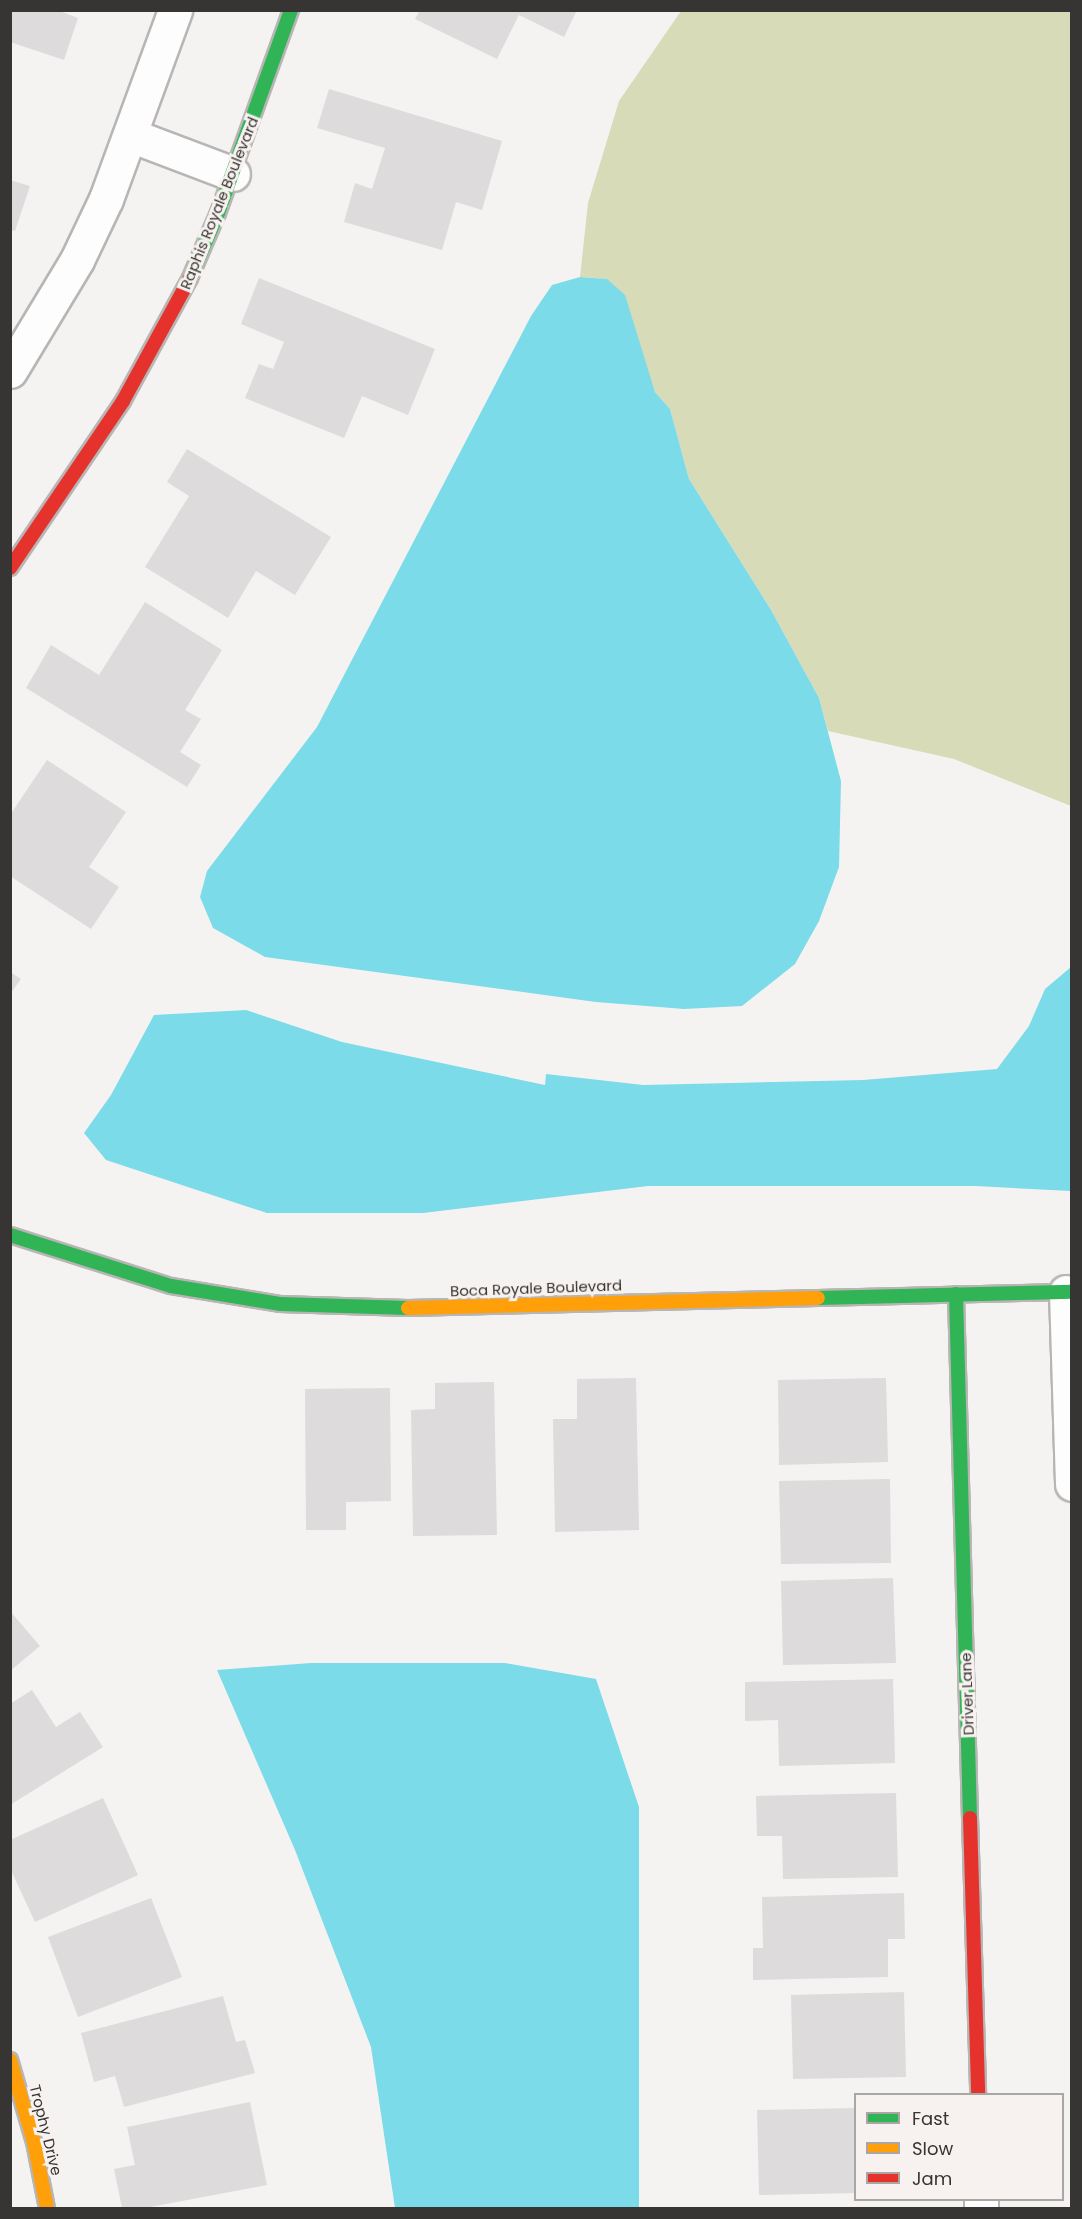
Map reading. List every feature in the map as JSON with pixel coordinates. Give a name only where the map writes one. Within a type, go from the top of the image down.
[{"type":"street","points":[[10,371],[77,260],[130,135],[175,10]]},
{"type":"street","name":"Raphis Royale Boulevard","points":[[10,568],[123,401],[178,304],[233,174],[291,10]]},
{"type":"street","points":[[130,135],[233,174]]},
{"type":"street","name":"Boca Royale Boulevard","points":[[10,1235],[51,1251],[171,1286],[280,1304],[430,1308],[1069,1292]]},
{"type":"street","points":[[1069,1292],[1071,1484]]},
{"type":"street","name":"Driver Lane","points":[[956,1294],[978,2093]]},
{"type":"street","name":"Trophy Drive","points":[[10,2060],[34,2142],[47,2208]]},
{"type":"green space","points":[[681,11],[1071,11],[1071,806],[954,759],[828,731],[819,698],[771,610],[689,479],[670,409],[655,392],[641,351],[607,279],[580,277],[588,203],[619,101]]},
{"type":"water","points":[[580,277],[607,279],[625,295],[655,392],[670,409],[689,479],[771,610],[819,698],[841,781],[839,867],[819,921],[795,964],[742,1006],[684,1009],[596,1002],[265,957],[213,928],[200,897],[207,871],[317,727],[531,316],[552,285]]},
{"type":"water","points":[[1071,967],[1071,1191],[975,1186],[648,1186],[423,1213],[267,1213],[106,1160],[84,1133],[111,1095],[154,1015],[246,1010],[342,1042],[545,1085],[546,1074],[643,1085],[863,1080],[997,1069],[1029,1026],[1045,989]]},
{"type":"water","points":[[311,1663],[505,1663],[596,1679],[639,1807],[639,2208],[395,2208],[371,2047],[295,1850],[217,1670]]},
{"type":"building","points":[[10,10],[57,10],[78,18],[64,60],[10,42]]},
{"type":"building","points":[[420,10],[577,10],[564,37],[519,15],[497,59],[415,19]]},
{"type":"building","points":[[329,89],[502,141],[482,210],[456,202],[442,250],[344,222],[355,183],[372,189],[385,148],[317,128]]},
{"type":"building","points":[[10,180],[30,186],[15,231],[10,230]]},
{"type":"building","points":[[259,278],[435,349],[408,415],[362,396],[344,438],[245,398],[259,364],[273,369],[284,342],[241,324]]},
{"type":"building","points":[[187,449],[331,537],[295,595],[256,571],[228,618],[145,567],[189,496],[167,482]]},
{"type":"building","points":[[145,602],[222,650],[185,710],[201,719],[180,752],[201,765],[187,787],[26,688],[51,645],[99,675]]},
{"type":"building","points":[[47,760],[126,812],[89,867],[119,887],[91,929],[10,876],[10,815]]},
{"type":"building","points":[[10,972],[21,979],[10,994]]},
{"type":"building","points":[[636,1378],[639,1530],[555,1532],[553,1419],[577,1419],[577,1379]]},
{"type":"building","points":[[886,1378],[888,1462],[779,1465],[778,1380]]},
{"type":"building","points":[[494,1382],[497,1535],[413,1536],[411,1410],[435,1409],[435,1383]]},
{"type":"building","points":[[390,1388],[391,1501],[346,1502],[346,1530],[306,1530],[305,1389]]},
{"type":"building","points":[[890,1479],[891,1563],[781,1564],[779,1481]]},
{"type":"building","points":[[893,1578],[896,1663],[783,1665],[781,1581]]},
{"type":"building","points":[[10,1611],[40,1646],[10,1671]]},
{"type":"building","points":[[893,1679],[895,1763],[779,1766],[778,1720],[745,1721],[745,1682]]},
{"type":"building","points":[[32,1690],[56,1727],[80,1712],[103,1747],[10,1805],[10,1704]]},
{"type":"building","points":[[896,1793],[898,1877],[783,1879],[782,1836],[757,1836],[756,1796]]},
{"type":"building","points":[[103,1798],[138,1875],[35,1922],[10,1868],[10,1840]]},
{"type":"building","points":[[904,1893],[905,1939],[888,1939],[888,1977],[753,1980],[753,1948],[763,1948],[762,1897]]},
{"type":"building","points":[[151,1898],[182,1977],[78,2017],[48,1937]]},
{"type":"building","points":[[904,1992],[906,2077],[793,2079],[791,1995]]},
{"type":"building","points":[[223,1996],[236,2042],[245,2040],[255,2073],[124,2107],[115,2076],[94,2082],[81,2033]]},
{"type":"building","points":[[250,2102],[267,2185],[145,2208],[122,2208],[114,2169],[135,2165],[127,2127]]},
{"type":"building","points":[[854,2108],[854,2193],[759,2195],[757,2110]]},
{"type":"traffic: fast","points":[[190,278],[218,213],[291,10]]},
{"type":"traffic: fast","points":[[10,1235],[171,1286],[280,1304],[408,1308]]},
{"type":"traffic: fast","points":[[818,1298],[1072,1292]]},
{"type":"traffic: fast","points":[[956,1294],[970,1818]]},
{"type":"traffic: slow","points":[[408,1308],[818,1298]]},
{"type":"traffic: slow","points":[[10,2060],[34,2142],[47,2208]]},
{"type":"traffic: jam","points":[[10,568],[123,401],[190,278]]},
{"type":"traffic: jam","points":[[970,1818],[978,2093]]}]
